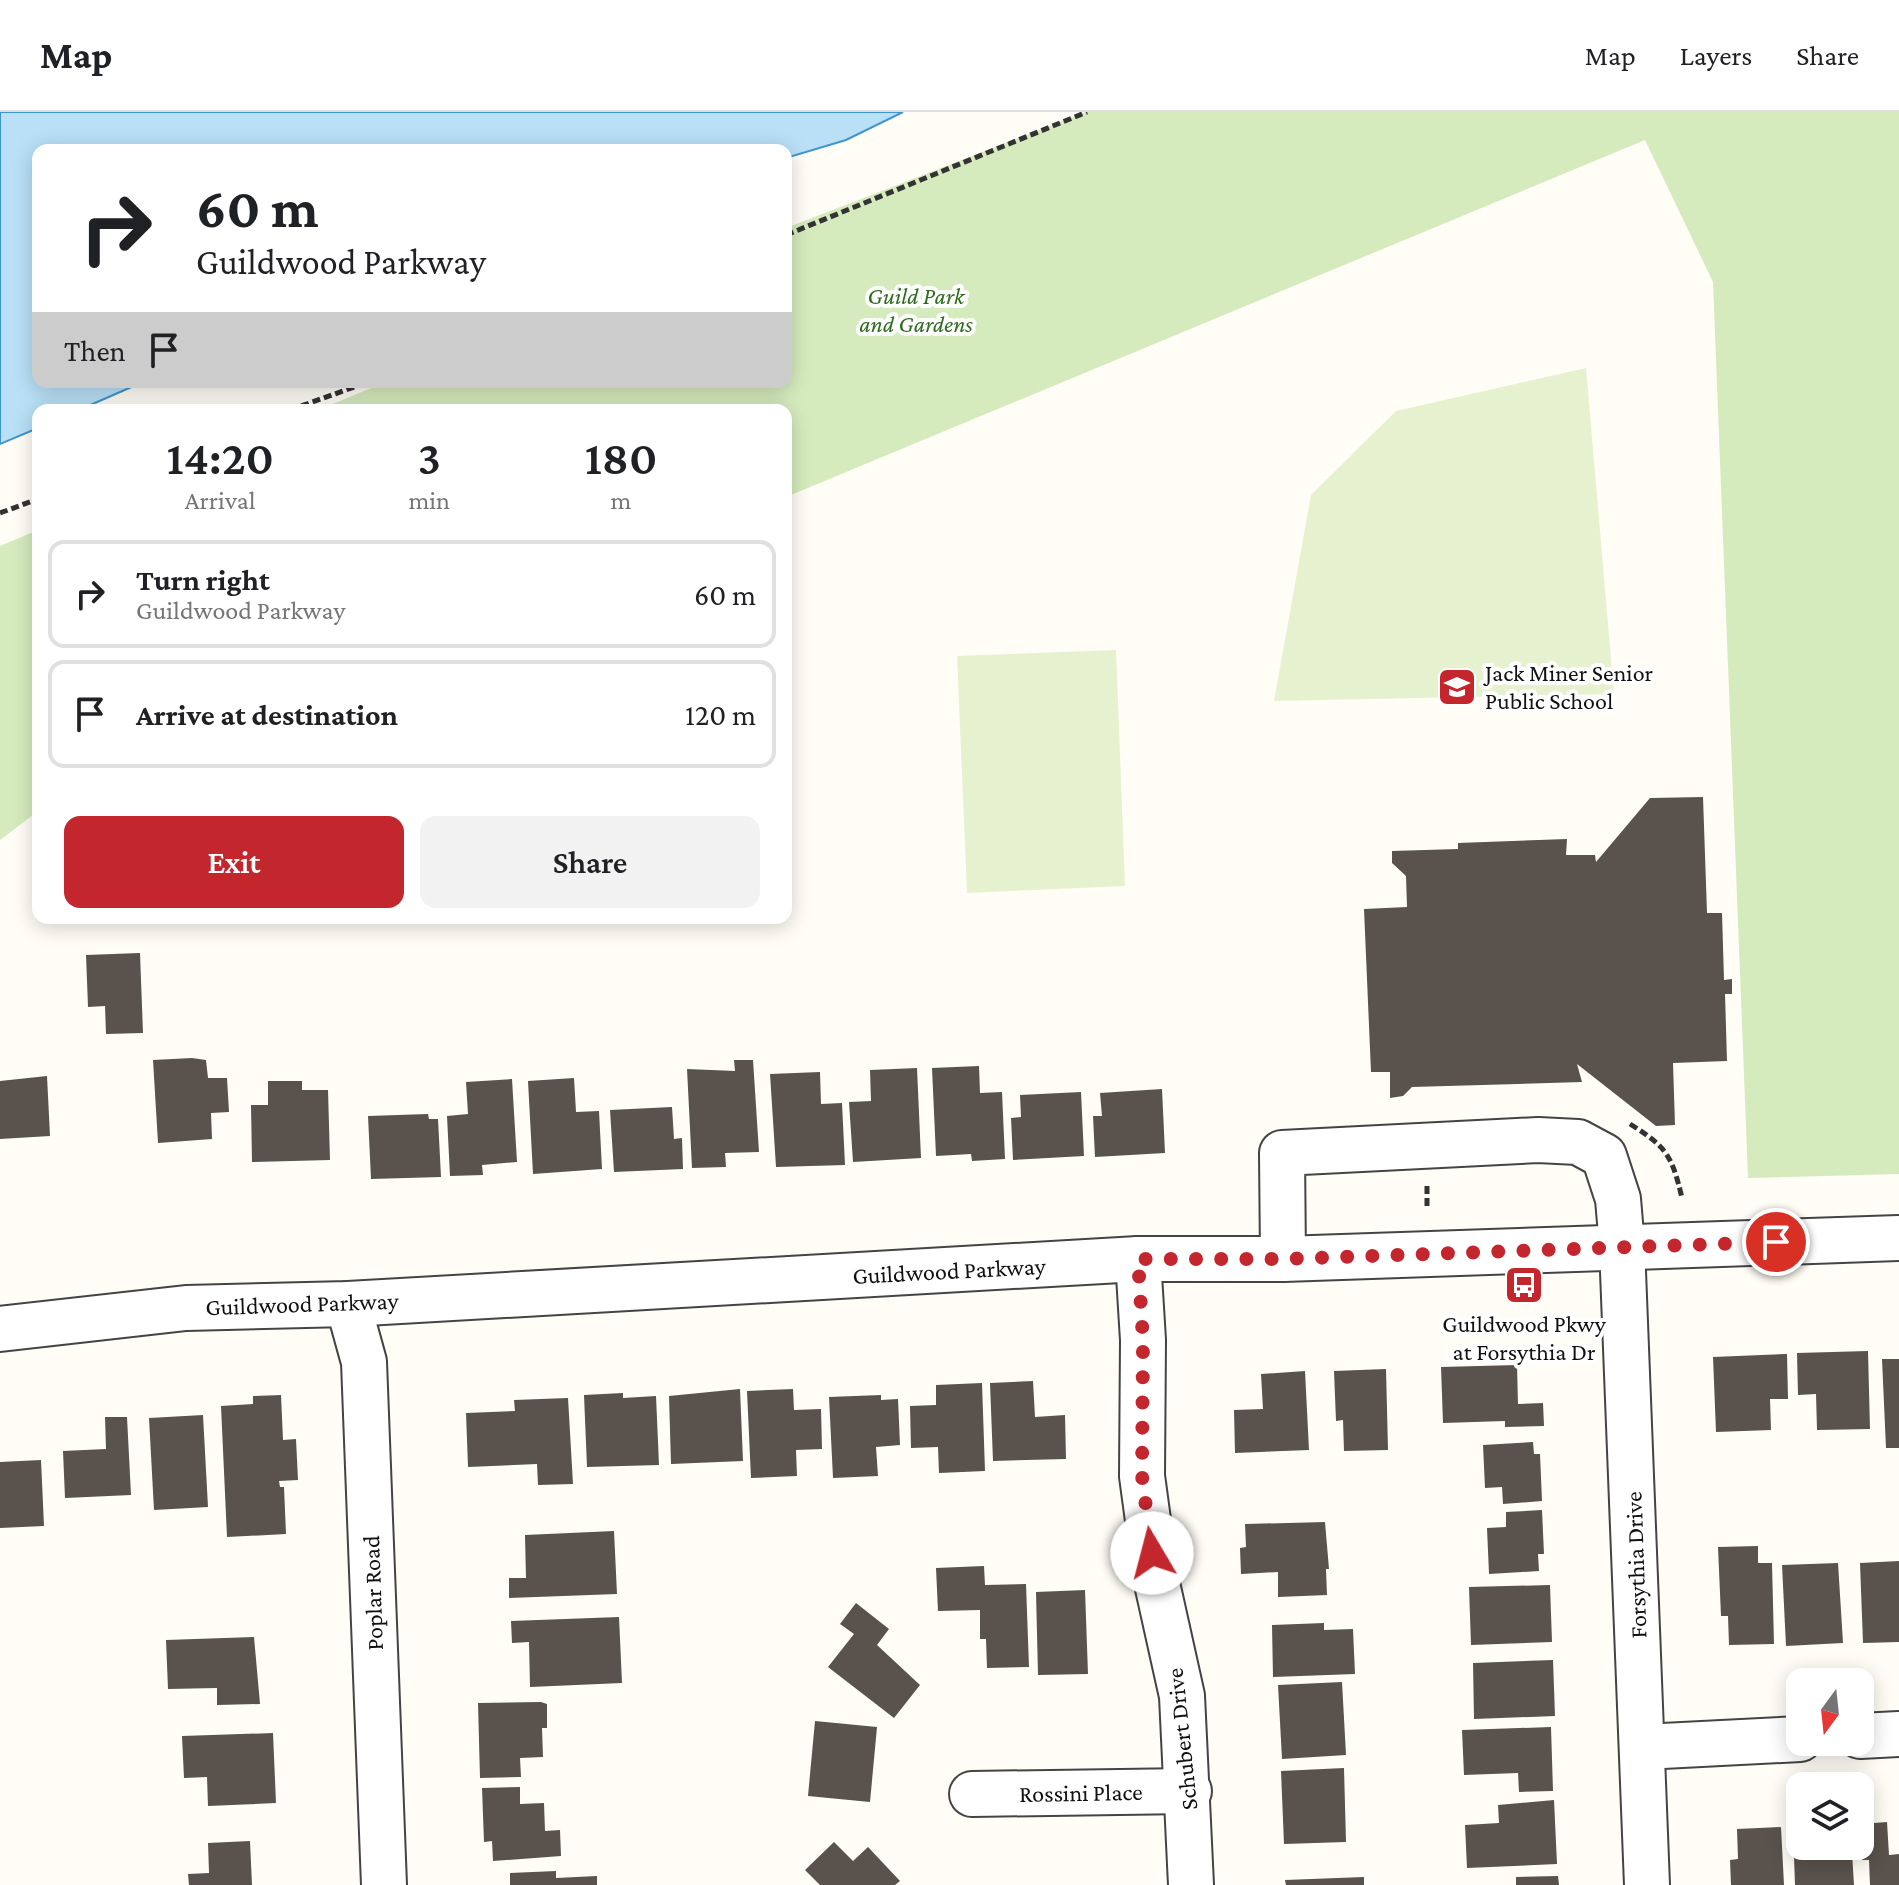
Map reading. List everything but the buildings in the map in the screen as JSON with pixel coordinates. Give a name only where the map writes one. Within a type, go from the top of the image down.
[{"type":"street","name":"Forsythia Drive","points":[[1283,1259],[1282,1153],[1381,1146],[1578,1142],[1604,1156],[1618,1199],[1622,1246],[1647,1885]]},
{"type":"street","name":"Guildwood Parkway","points":[[0,1329],[186,1308],[348,1304],[1138,1259],[1283,1259],[1899,1238]]},
{"type":"street","name":"Schubert Drive","points":[[1138,1259],[1143,1340],[1142,1476],[1156,1579],[1182,1696],[1189,1791],[1191,1885]]},
{"type":"street","name":"Poplar Road","points":[[348,1304],[364,1362],[384,1885]]},
{"type":"street","points":[[1874,1735],[1899,1734]]},
{"type":"street","points":[[1643,1747],[1786,1740]]},
{"type":"street","name":"Rossini Place","points":[[972,1794],[1189,1791]]},
{"type":"path","points":[[792,233],[1087,112]]},
{"type":"path","points":[[307,404],[351,388]]},
{"type":"path","points":[[0,513],[32,501]]},
{"type":"green space","name":"Guild Park and Gardens","points":[[1086,112],[1899,112],[1899,1174],[1748,1178],[1713,282],[1645,140],[792,495],[792,404],[333,404],[371,388],[792,388],[792,226]]},
{"type":"green space","points":[[1586,368],[1614,694],[1274,701],[1311,495],[1396,411]]},
{"type":"green space","points":[[32,533],[32,816],[0,840],[0,546]]},
{"type":"green space","points":[[1116,650],[1125,886],[967,893],[957,656]]},
{"type":"water","points":[[0,112],[903,112],[846,140],[792,156],[792,144],[32,144],[32,388],[129,388],[93,404],[32,404],[32,431],[0,444]]},
{"type":"place","name":"Jack Miner Senior Public School","points":[[1457,687]]},
{"type":"place","name":"Guildwood Pkwy at Forsythia Dr","points":[[1524,1285]]},
{"type":"route","points":[[1152,1553],[1142,1476],[1143,1340],[1138,1259],[1369,1257],[1776,1242]]}]
